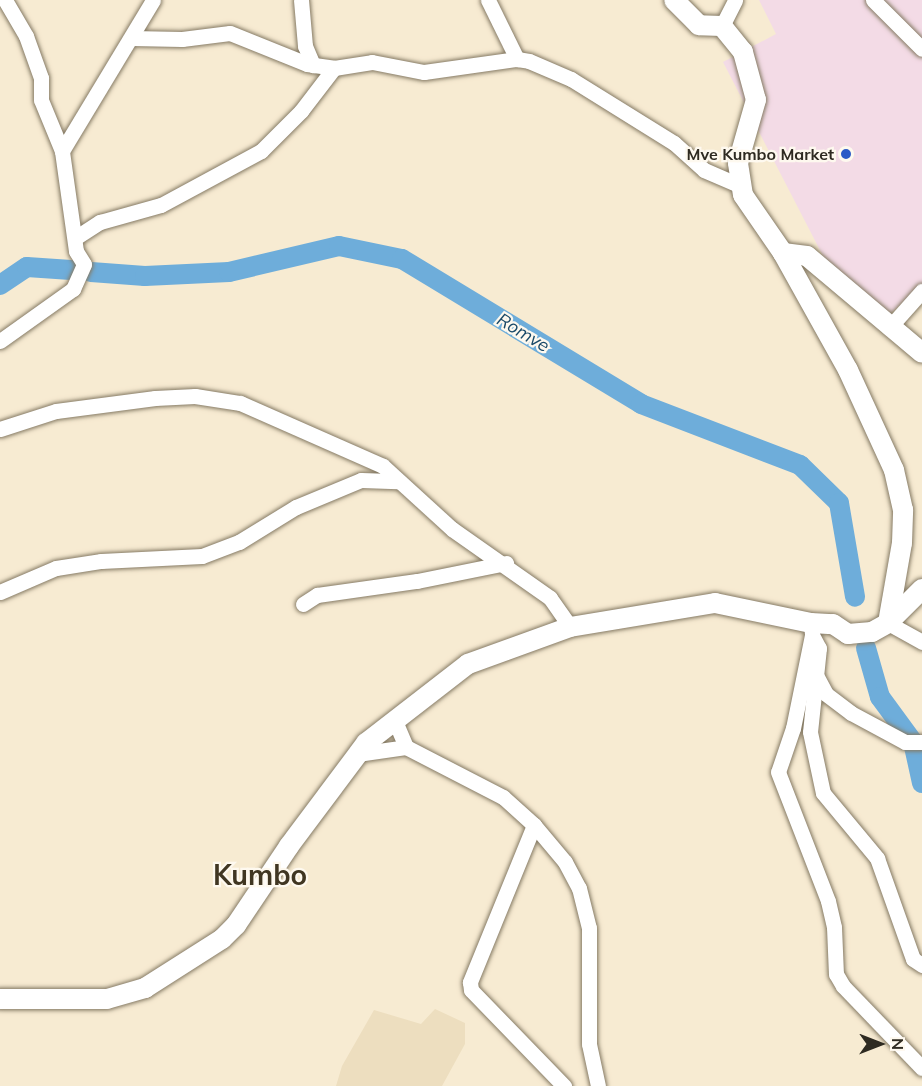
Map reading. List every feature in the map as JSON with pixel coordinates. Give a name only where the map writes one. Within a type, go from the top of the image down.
[{"type":"main road","points":[[674,0],[699,25],[722,26],[742,52],[756,100],[738,163],[741,186],[783,253],[848,370],[894,470],[903,510],[902,543],[888,623]]},
{"type":"main road","points":[[783,253],[807,256],[889,328],[922,353]]},
{"type":"main road","points":[[0,999],[107,999],[145,988],[181,968],[236,925],[357,754],[468,664],[570,627],[714,603],[812,629],[833,624],[848,634],[872,632],[888,623],[922,589]]},
{"type":"street","points":[[0,341],[73,289],[84,264],[76,251],[62,151],[41,100],[40,78],[26,36],[5,0]]},
{"type":"street","points":[[62,151],[153,0]]},
{"type":"street","points":[[301,0],[305,46],[313,65]]},
{"type":"street","points":[[488,0],[517,59]]},
{"type":"street","points":[[722,26],[735,0]]},
{"type":"street","points":[[873,0],[922,49]]},
{"type":"street","points":[[131,38],[182,39],[230,33],[313,65],[334,68],[372,62],[424,72],[517,59],[572,79],[674,143],[704,170],[741,186]]},
{"type":"street","points":[[75,238],[100,222],[161,205],[261,151],[301,111],[334,68]]},
{"type":"street","points":[[889,328],[922,291]]},
{"type":"street","points":[[0,429],[57,411],[195,396],[240,403],[298,431],[362,453],[383,466],[452,529],[506,563],[550,598],[570,627]]},
{"type":"street","points":[[0,592],[56,568],[101,561],[202,556],[238,542],[296,507],[361,480],[399,481]]},
{"type":"street","points":[[303,604],[317,595],[417,581],[506,563]]},
{"type":"street","points":[[888,623],[922,642]]},
{"type":"street","points":[[812,629],[819,648],[810,732],[824,793],[877,858],[914,959],[922,965]]},
{"type":"street","points":[[812,629],[793,728],[778,772],[828,902],[834,927],[836,974],[843,986],[922,1068]]},
{"type":"street","points":[[816,675],[826,694],[851,713],[905,742],[922,742]]},
{"type":"street","points":[[395,721],[406,747]]},
{"type":"street","points":[[357,754],[406,747],[503,797],[534,825],[565,862],[579,888],[589,928],[589,1044],[598,1086]]},
{"type":"street","points":[[534,825],[471,982],[471,990],[564,1086]]},
{"type":"shaded area","name":"Mve Kumbo Market","points":[[759,0],[922,0],[922,285],[891,313],[842,293],[723,62],[776,34]]},
{"type":"shaded area","points":[[435,1009],[465,1023],[465,1044],[442,1086],[336,1086],[342,1066],[374,1010],[421,1024]]},
{"type":"waterway","name":"Romve","points":[[91,272],[145,276],[229,272],[339,246],[402,259],[641,404],[800,465],[839,503],[855,597]]},
{"type":"waterway","name":"Romve","points":[[0,285],[27,267],[71,270]]},
{"type":"waterway","name":"Romve","points":[[866,648],[880,697],[913,742],[922,783]]},
{"type":"place","name":"Mve Kumbo Market","points":[[846,154]]},
{"type":"district","name":"Kumbo","points":[[260,875]]}]
